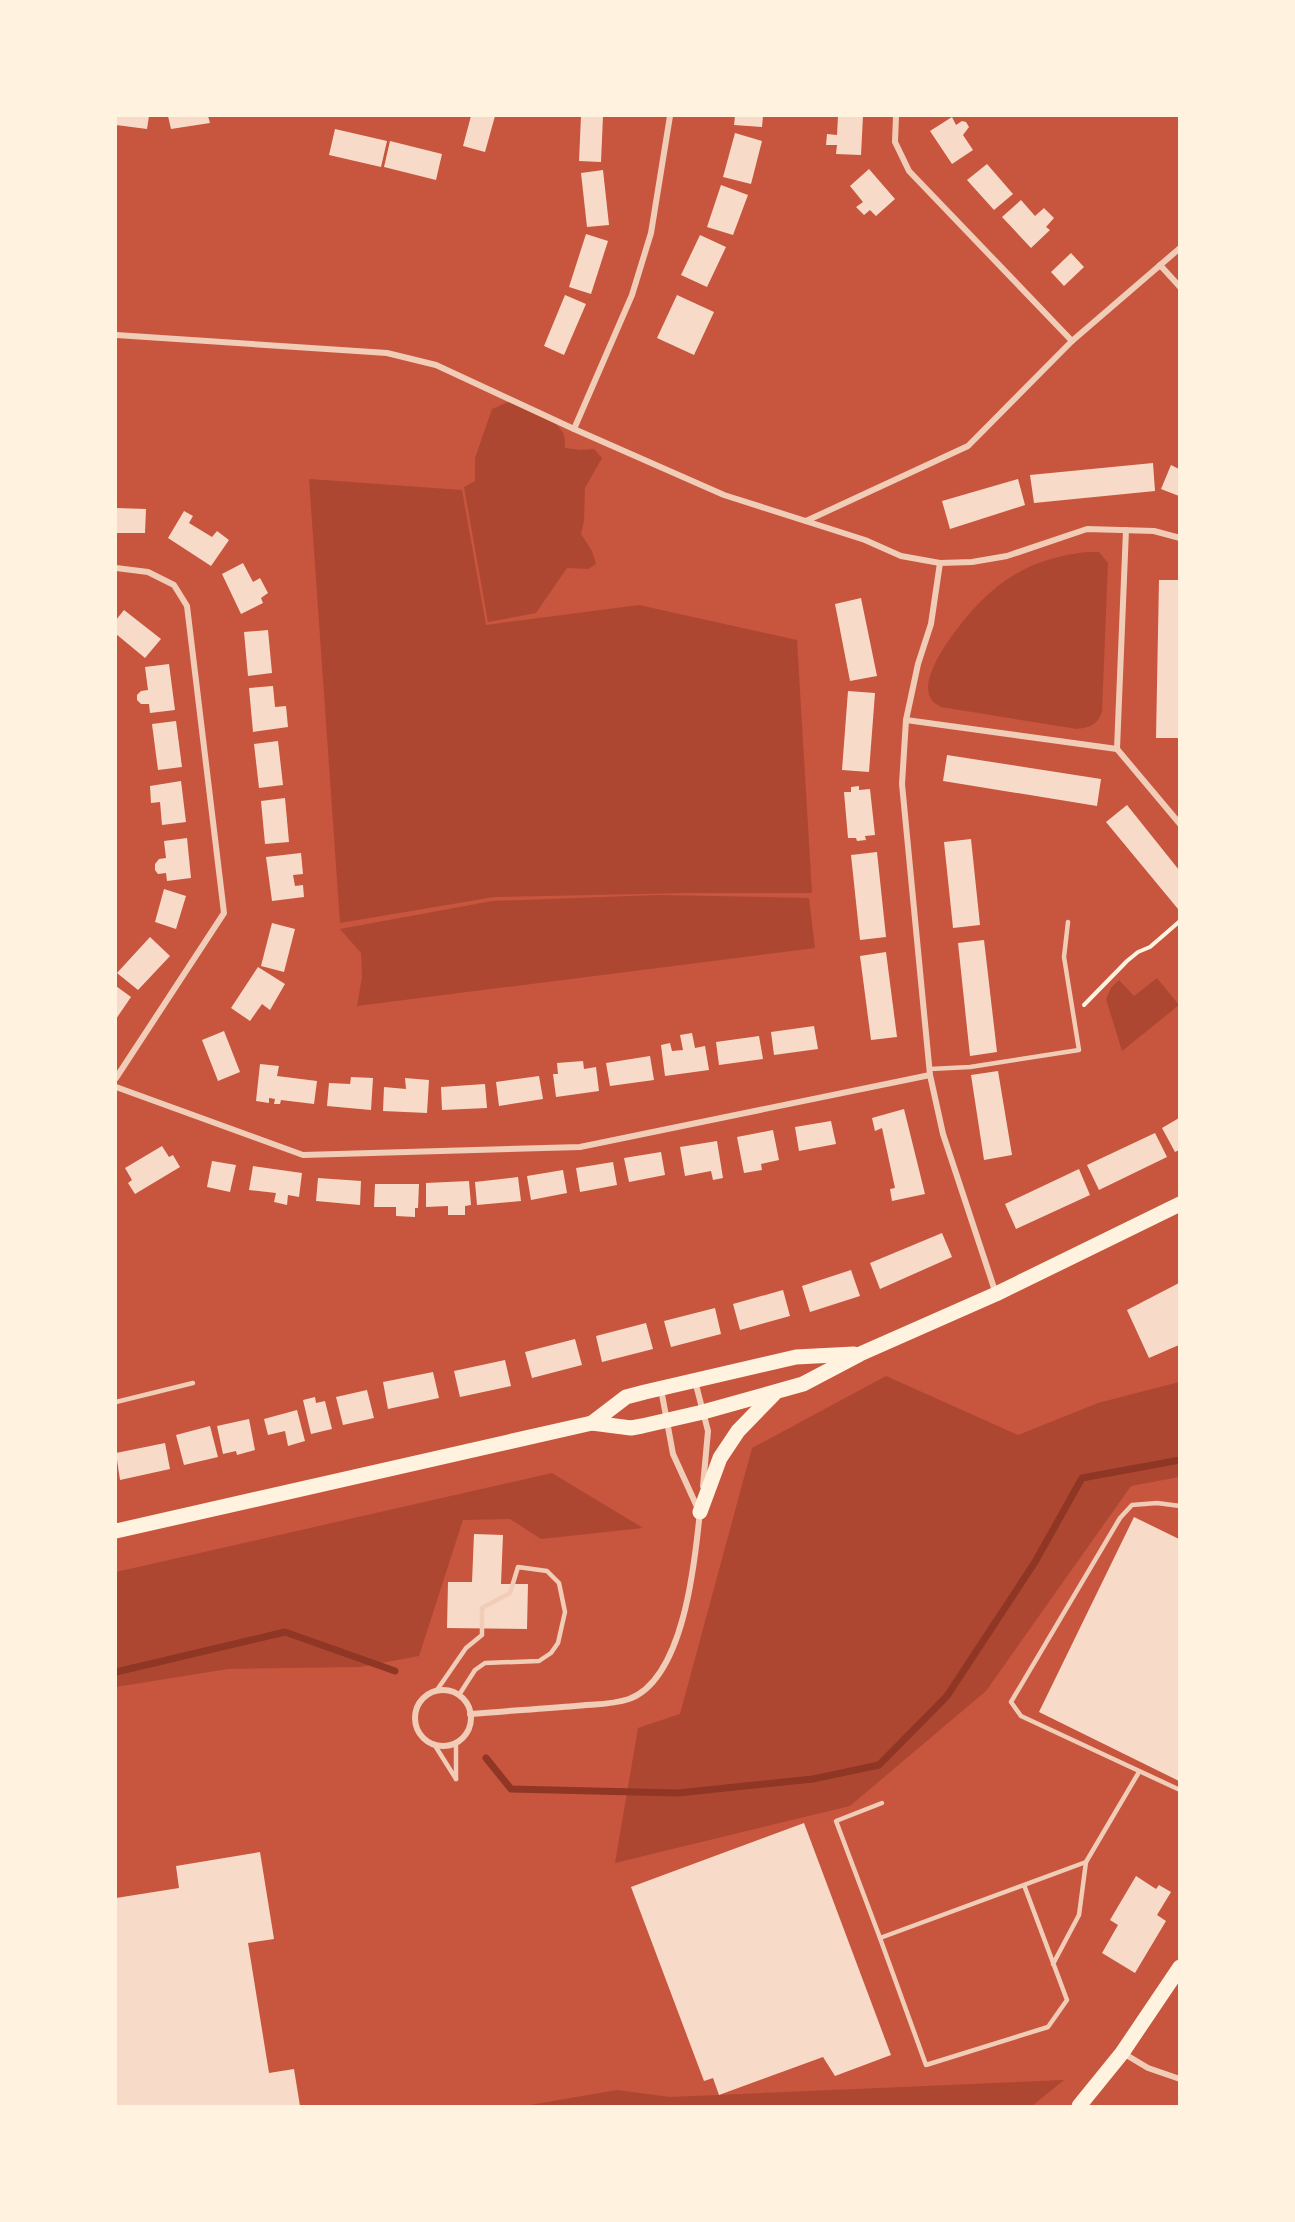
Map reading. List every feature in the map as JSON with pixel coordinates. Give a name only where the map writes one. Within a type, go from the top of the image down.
[{"type":"highway","points":[[116,1531],[592,1423],[631,1428],[703,1412],[803,1384],[860,1354],[996,1294],[1179,1204]]},
{"type":"highway","points":[[592,1423],[626,1397],[796,1357],[860,1354]]},
{"type":"highway","points":[[700,1512],[720,1458],[738,1431],[776,1392]]},
{"type":"highway","points":[[1079,2106],[1122,2053],[1179,1967]]},
{"type":"street","points":[[574,429],[632,295],[651,233],[670,116]]},
{"type":"street","points":[[896,116],[895,142],[909,171],[1072,341]]},
{"type":"street","points":[[805,521],[968,446],[1072,341],[1179,248]]},
{"type":"street","points":[[1160,265],[1179,287]]},
{"type":"street","points":[[116,335],[387,353],[436,365],[724,495],[865,540],[901,556],[940,563],[972,562],[1007,556],[1087,529],[1154,531],[1179,538]]},
{"type":"street","points":[[1126,530],[1117,749],[1179,824]]},
{"type":"street","points":[[940,563],[931,624],[918,664],[906,720],[902,784],[930,1072],[949,1155],[996,1294]]},
{"type":"street","points":[[116,568],[148,572],[174,585],[187,606],[224,913],[116,1078]]},
{"type":"street","points":[[906,720],[1117,749]]},
{"type":"street","points":[[116,1087],[303,1155],[580,1147],[930,1072]]},
{"type":"street","points":[[470,1714],[629,1699],[651,1686],[667,1663],[680,1628],[694,1568],[708,1447],[708,1431],[695,1381]]},
{"type":"street","points":[[661,1389],[677,1466],[700,1512]]},
{"type":"street","points":[[437,1690],[459,1695],[470,1714],[467,1730],[456,1742],[448,1745],[434,1744],[427,1740],[417,1728],[415,1712],[423,1698],[437,1690]]},
{"type":"street","points":[[1122,2053],[1148,2068],[1179,2079]]},
{"type":"lane","points":[[930,1072],[1079,1050],[1064,957],[1068,922]]},
{"type":"lane","points":[[116,1402],[193,1383]]},
{"type":"lane","points":[[1179,1506],[1157,1503],[1132,1505],[1120,1518],[1011,1702],[1020,1716],[1179,1790]]},
{"type":"lane","points":[[437,1690],[466,1648],[482,1635],[482,1608],[510,1593],[518,1567],[547,1571],[559,1583],[565,1612],[558,1642],[551,1653],[539,1661],[485,1663],[475,1670],[459,1695]]},
{"type":"lane","points":[[434,1744],[456,1779],[456,1742]]},
{"type":"lane","points":[[1053,1964],[1079,1915],[1086,1862],[1139,1772]]},
{"type":"lane","points":[[882,1803],[836,1821],[926,2065],[1048,2027],[1066,2000],[1024,1885]]},
{"type":"lane","points":[[880,1938],[1086,1862]]},
{"type":"path","points":[[1072,1009],[1087,1004],[1138,952],[1150,947],[1179,921]]},
{"type":"shaded area","points":[[508,402],[553,422],[563,433],[565,448],[594,449],[602,458],[585,488],[584,521],[581,534],[592,551],[596,564],[588,569],[567,568],[536,613],[488,622],[464,487],[475,481],[475,458],[492,409]]},
{"type":"shaded area","points":[[309,479],[462,490],[486,625],[639,605],[797,640],[812,893],[494,897],[340,923]]},
{"type":"shaded area","points":[[1099,552],[1108,563],[1102,712],[1096,723],[1077,729],[941,707],[932,700],[929,694],[929,683],[940,654],[961,624],[983,599],[1005,581],[1031,566],[1059,557]]},
{"type":"shaded area","points":[[658,895],[809,898],[815,948],[357,1006],[362,977],[361,953],[340,929],[492,901]]},
{"type":"shaded area","points":[[1157,978],[1179,1005],[1122,1051],[1106,999],[1111,988],[1119,980],[1134,996]]},
{"type":"shaded area","points":[[886,1376],[1018,1435],[1098,1403],[1179,1382],[1179,1477],[1131,1486],[986,1691],[850,1806],[615,1863],[638,1728],[680,1714],[752,1448]]},
{"type":"shaded area","points":[[552,1473],[643,1528],[541,1539],[510,1519],[463,1520],[419,1656],[360,1667],[228,1669],[116,1687],[116,1572]]},
{"type":"shaded area","points":[[1064,2080],[1032,2106],[524,2106],[617,2090],[670,2097]]},
{"type":"building","points":[[116,116],[149,116],[147,129],[116,125]]},
{"type":"building","points":[[168,116],[208,116],[210,123],[171,129]]},
{"type":"building","points":[[471,116],[495,116],[485,152],[463,146]]},
{"type":"building","points":[[581,116],[603,116],[601,162],[579,161]]},
{"type":"building","points":[[735,116],[763,116],[762,127],[734,125]]},
{"type":"building","points":[[838,116],[863,116],[861,155],[836,154],[837,145],[826,145],[827,134],[837,135]]},
{"type":"building","points":[[952,117],[956,125],[962,121],[966,122],[969,127],[963,135],[973,150],[952,164],[930,131]]},
{"type":"building","points":[[335,129],[387,141],[381,167],[329,155]]},
{"type":"building","points":[[735,133],[762,141],[751,184],[723,177]]},
{"type":"building","points":[[390,141],[442,154],[436,180],[384,167]]},
{"type":"building","points":[[987,164],[1013,194],[994,210],[967,180]]},
{"type":"building","points":[[869,169],[895,199],[876,216],[870,210],[864,215],[856,207],[863,202],[850,186]]},
{"type":"building","points":[[603,170],[609,225],[587,227],[581,173]]},
{"type":"building","points":[[721,185],[748,195],[733,235],[707,227]]},
{"type":"building","points":[[1021,200],[1035,216],[1044,208],[1054,218],[1046,227],[1050,230],[1031,248],[1002,217]]},
{"type":"building","points":[[586,234],[608,241],[591,294],[569,287]]},
{"type":"building","points":[[700,235],[726,247],[707,287],[681,275]]},
{"type":"building","points":[[1071,253],[1084,267],[1064,286],[1051,272]]},
{"type":"building","points":[[565,295],[586,304],[564,355],[544,346]]},
{"type":"building","points":[[677,295],[714,312],[694,355],[657,338]]},
{"type":"building","points":[[1153,463],[1155,491],[1034,503],[1030,475]]},
{"type":"building","points":[[1171,465],[1179,469],[1179,496],[1161,489]]},
{"type":"building","points":[[1018,479],[1025,505],[950,529],[942,501]]},
{"type":"building","points":[[116,508],[146,509],[145,533],[116,533]]},
{"type":"building","points":[[184,511],[193,516],[189,523],[212,537],[217,531],[229,540],[211,566],[168,538]]},
{"type":"building","points":[[243,563],[253,582],[260,578],[268,593],[261,598],[263,603],[241,614],[222,574]]},
{"type":"building","points":[[1159,580],[1179,580],[1179,738],[1156,738]]},
{"type":"building","points":[[861,598],[877,676],[850,681],[835,604]]},
{"type":"building","points":[[124,610],[161,639],[145,658],[116,634],[116,620]]},
{"type":"building","points":[[268,630],[272,673],[248,676],[244,632]]},
{"type":"building","points":[[169,664],[175,710],[150,713],[149,704],[141,704],[137,700],[137,695],[141,691],[148,690],[145,667]]},
{"type":"building","points":[[273,686],[275,707],[286,706],[288,727],[253,732],[249,688]]},
{"type":"building","points":[[848,691],[875,693],[869,772],[842,770]]},
{"type":"building","points":[[176,721],[182,767],[158,770],[152,724]]},
{"type":"building","points":[[278,741],[283,785],[259,788],[254,744]]},
{"type":"building","points":[[947,755],[1101,779],[1097,806],[943,781]]},
{"type":"building","points":[[181,781],[186,822],[162,825],[160,802],[151,803],[150,786]]},
{"type":"building","points":[[859,786],[859,790],[870,789],[875,835],[865,836],[866,840],[857,841],[856,838],[848,838],[844,792],[851,792],[851,787]]},
{"type":"building","points":[[285,798],[289,842],[265,844],[261,801]]},
{"type":"building","points":[[1127,805],[1179,870],[1178,909],[1106,822]]},
{"type":"building","points":[[187,838],[191,878],[167,881],[166,873],[158,874],[155,870],[155,864],[159,859],[166,858],[164,841]]},
{"type":"building","points":[[971,839],[980,925],[953,928],[944,842]]},
{"type":"building","points":[[877,852],[886,937],[860,940],[851,855]]},
{"type":"building","points":[[301,853],[303,874],[293,875],[295,886],[303,885],[304,897],[272,901],[266,857]]},
{"type":"building","points":[[164,889],[186,896],[176,929],[155,922]]},
{"type":"building","points":[[272,923],[295,929],[284,972],[261,966]]},
{"type":"building","points":[[150,937],[170,956],[138,990],[117,973]]},
{"type":"building","points":[[984,940],[997,1052],[970,1056],[958,943]]},
{"type":"building","points":[[886,952],[897,1037],[871,1040],[860,956]]},
{"type":"building","points":[[258,967],[285,984],[270,1010],[262,1004],[250,1021],[231,1008]]},
{"type":"building","points":[[116,986],[131,997],[116,1019]]},
{"type":"building","points":[[814,1026],[818,1049],[774,1055],[771,1032]]},
{"type":"building","points":[[224,1031],[240,1072],[218,1081],[202,1040]]},
{"type":"building","points":[[692,1033],[695,1048],[705,1046],[709,1070],[665,1076],[661,1045],[670,1043],[672,1051],[683,1050],[680,1035]]},
{"type":"building","points":[[759,1036],[763,1059],[719,1065],[716,1042]]},
{"type":"building","points":[[650,1056],[654,1080],[610,1086],[606,1063]]},
{"type":"building","points":[[583,1061],[584,1069],[596,1067],[599,1091],[556,1097],[553,1074],[558,1074],[557,1063]]},
{"type":"building","points":[[260,1064],[279,1066],[277,1076],[317,1081],[314,1104],[281,1100],[280,1104],[274,1104],[275,1099],[269,1098],[269,1103],[256,1101]]},
{"type":"building","points":[[998,1071],[1012,1155],[984,1160],[971,1075]]},
{"type":"building","points":[[539,1076],[543,1099],[499,1106],[496,1082]]},
{"type":"building","points":[[351,1077],[373,1078],[371,1110],[327,1106],[329,1083],[350,1084]]},
{"type":"building","points":[[405,1078],[429,1080],[427,1113],[383,1111],[384,1087],[406,1089]]},
{"type":"building","points":[[485,1084],[487,1108],[442,1110],[441,1087]]},
{"type":"building","points":[[904,1109],[925,1194],[892,1201],[890,1189],[895,1188],[882,1128],[875,1131],[872,1118]]},
{"type":"building","points":[[1179,1118],[1179,1150],[1175,1152],[1162,1128]]},
{"type":"building","points":[[831,1121],[836,1144],[799,1151],[795,1127]]},
{"type":"building","points":[[773,1130],[779,1160],[761,1164],[762,1170],[744,1173],[737,1137]]},
{"type":"building","points":[[1155,1133],[1167,1157],[1099,1190],[1087,1165]]},
{"type":"building","points":[[717,1141],[723,1178],[713,1180],[711,1171],[685,1176],[680,1147]]},
{"type":"building","points":[[162,1146],[169,1157],[173,1155],[180,1167],[135,1194],[128,1183],[132,1180],[125,1168]]},
{"type":"building","points":[[661,1152],[665,1175],[629,1182],[624,1158]]},
{"type":"building","points":[[212,1161],[236,1165],[230,1192],[207,1187]]},
{"type":"building","points":[[613,1162],[617,1185],[580,1192],[576,1168]]},
{"type":"building","points":[[253,1166],[302,1173],[299,1197],[288,1195],[287,1205],[274,1202],[276,1193],[249,1190]]},
{"type":"building","points":[[1079,1169],[1090,1195],[1016,1229],[1005,1204]]},
{"type":"building","points":[[563,1170],[567,1193],[531,1200],[527,1176]]},
{"type":"building","points":[[518,1177],[521,1201],[477,1205],[475,1182]]},
{"type":"building","points":[[318,1178],[361,1181],[360,1205],[316,1201]]},
{"type":"building","points":[[469,1181],[471,1205],[465,1206],[465,1215],[448,1215],[448,1206],[426,1207],[426,1183]]},
{"type":"building","points":[[375,1184],[419,1184],[418,1208],[415,1208],[415,1217],[396,1216],[396,1207],[374,1207]]},
{"type":"building","points":[[942,1233],[952,1257],[880,1289],[870,1263]]},
{"type":"building","points":[[851,1270],[860,1296],[810,1312],[802,1286]]},
{"type":"building","points":[[1179,1283],[1179,1345],[1149,1358],[1127,1310]]},
{"type":"building","points":[[783,1290],[790,1316],[740,1330],[733,1304]]},
{"type":"building","points":[[715,1308],[721,1334],[671,1347],[664,1321]]},
{"type":"building","points":[[646,1323],[653,1349],[602,1362],[596,1336]]},
{"type":"building","points":[[575,1339],[582,1365],[532,1378],[525,1352]]},
{"type":"building","points":[[505,1360],[511,1386],[460,1397],[454,1371]]},
{"type":"building","points":[[433,1372],[439,1398],[388,1409],[383,1382]]},
{"type":"building","points":[[367,1390],[374,1418],[343,1425],[336,1397]]},
{"type":"building","points":[[315,1397],[316,1403],[325,1401],[332,1429],[311,1434],[303,1400]]},
{"type":"building","points":[[297,1410],[305,1441],[288,1446],[285,1431],[268,1435],[264,1419]]},
{"type":"building","points":[[249,1419],[255,1450],[237,1455],[236,1451],[223,1454],[217,1426]]},
{"type":"building","points":[[210,1426],[218,1457],[184,1465],[176,1435]]},
{"type":"building","points":[[165,1443],[170,1469],[120,1480],[116,1453]]},
{"type":"building","points":[[1134,1517],[1179,1539],[1179,1781],[1039,1712]]},
{"type":"building","points":[[474,1534],[503,1535],[501,1584],[528,1584],[527,1629],[447,1628],[448,1582],[472,1582]]},
{"type":"building","points":[[804,1823],[891,2055],[835,2076],[823,2057],[719,2095],[713,2078],[704,2081],[631,1887]]},
{"type":"building","points":[[260,1852],[274,1939],[248,1943],[269,2073],[294,2069],[300,2106],[116,2106],[116,1898],[179,1888],[176,1866]]},
{"type":"building","points":[[1136,1876],[1156,1889],[1159,1885],[1171,1892],[1157,1915],[1166,1921],[1135,1973],[1102,1953],[1118,1925],[1110,1920]]},
{"type":"waterway","points":[[486,1758],[511,1789],[678,1793],[813,1779],[879,1765],[947,1696],[1035,1562],[1082,1478],[1180,1460]]},
{"type":"waterway","points":[[116,1672],[285,1632],[395,1671]]}]
